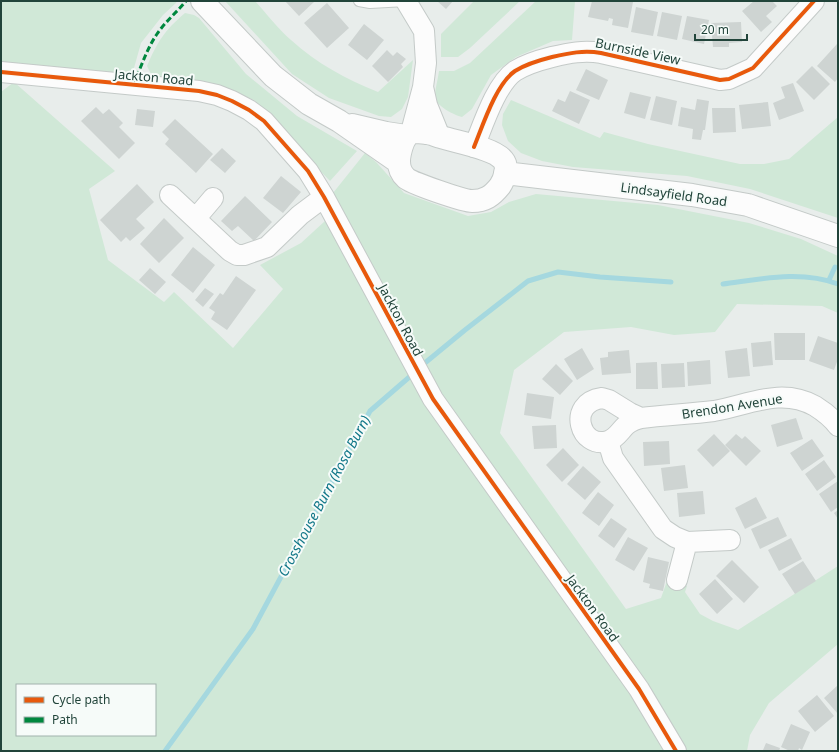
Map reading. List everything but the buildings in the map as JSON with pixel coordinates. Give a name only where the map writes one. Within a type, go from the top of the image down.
[{"type":"street","points":[[202,1],[273,76],[309,104],[339,121],[398,162]]},
{"type":"street","points":[[339,121],[386,133],[408,134],[427,133],[489,151],[503,160],[506,165],[501,184],[490,197],[482,200],[470,201],[415,184],[406,178],[399,170],[398,162],[401,147],[408,134],[423,87],[426,63],[424,31],[406,1]]},
{"type":"street","name":"Burnside View","points":[[474,147],[500,87],[515,71],[539,60],[574,52],[587,51],[720,80],[729,79],[753,68],[814,1]]},
{"type":"street","name":"Jackton Road","points":[[1,72],[199,91],[217,95],[249,110],[264,121],[308,171],[324,197],[433,399],[500,496],[639,689],[676,751]]},
{"type":"street","points":[[423,87],[427,105],[440,137]]},
{"type":"street","name":"Lindsayfield Road","points":[[505,173],[692,194],[748,205],[838,236]]},
{"type":"street","points":[[170,195],[237,255],[244,255],[267,247],[300,215],[324,197]]},
{"type":"street","points":[[196,218],[213,198]]},
{"type":"street","name":"Brendon Avenue","points":[[608,441],[618,435],[629,423],[641,418],[714,411],[774,398],[789,397],[806,401],[821,410],[838,426]]},
{"type":"street","points":[[641,418],[609,400],[602,398],[595,399],[584,407],[580,421],[585,434],[590,438],[597,441],[608,441],[613,458],[663,528],[675,537],[687,542],[730,540]]},
{"type":"street","points":[[677,580],[687,542]]},
{"type":"lane","points":[[359,1],[370,3],[406,1]]},
{"type":"green space","points":[[1,1],[177,1],[163,15],[141,43],[134,68],[123,76],[1,62]]},
{"type":"green space","points":[[225,1],[255,1],[286,36],[311,56],[354,82],[378,92],[413,60],[408,97],[402,109],[391,117],[379,116],[329,98],[292,74]]},
{"type":"green space","points":[[474,1],[520,1],[470,48],[458,57],[441,57],[441,34]]},
{"type":"green space","points":[[536,1],[575,1],[572,40],[553,41],[516,57],[491,75],[472,109],[462,117],[442,107],[435,97],[439,71],[454,71],[470,63]]},
{"type":"green space","points":[[185,13],[199,18],[246,74],[297,116],[357,151],[330,181],[254,100],[225,89],[159,80],[151,74],[147,66],[158,43],[172,25]]},
{"type":"green space","points":[[14,82],[115,171],[89,189],[108,260],[164,302],[174,292],[233,348],[283,289],[260,265],[301,243],[325,221],[426,400],[623,675],[668,751],[1,751],[1,92]]},
{"type":"green space","points":[[511,100],[600,138],[604,132],[648,144],[740,164],[764,164],[789,159],[838,117],[838,218],[750,189],[687,176],[573,167],[542,161],[521,153],[508,141],[502,125],[503,114]]},
{"type":"green space","points":[[365,153],[376,162],[404,193],[468,216],[491,212],[509,202],[536,194],[658,205],[749,223],[801,239],[838,256],[838,313],[822,306],[737,304],[715,332],[674,335],[631,327],[564,332],[514,370],[500,433],[626,609],[661,598],[667,581],[687,586],[685,592],[700,614],[713,621],[738,630],[838,566],[838,644],[769,703],[750,735],[747,751],[685,751],[433,387],[329,198]]},
{"type":"waterway","points":[[829,280],[835,267]]},
{"type":"waterway","name":"Crosshouse Burn (Rosa Burn)","points":[[420,367],[528,281],[558,272],[600,277],[671,282]]},
{"type":"waterway","name":"Crosshouse Burn (Rosa Burn)","points":[[723,284],[781,277],[810,277],[838,284]]},
{"type":"waterway","name":"Crosshouse Burn (Rosa Burn)","points":[[165,751],[253,629],[370,411],[414,373]]},
{"type":"marked path","points":[[133,85],[153,40],[164,25],[186,1]]},
{"type":"cycle path","points":[[474,147],[486,117],[502,85],[515,71],[528,64],[564,54],[576,52],[595,52],[720,80],[729,79],[753,68],[814,1]]},
{"type":"cycle path","points":[[1,72],[199,91],[217,95],[232,101],[249,110],[264,121],[308,171],[324,197],[433,399],[639,689],[676,751]]}]
